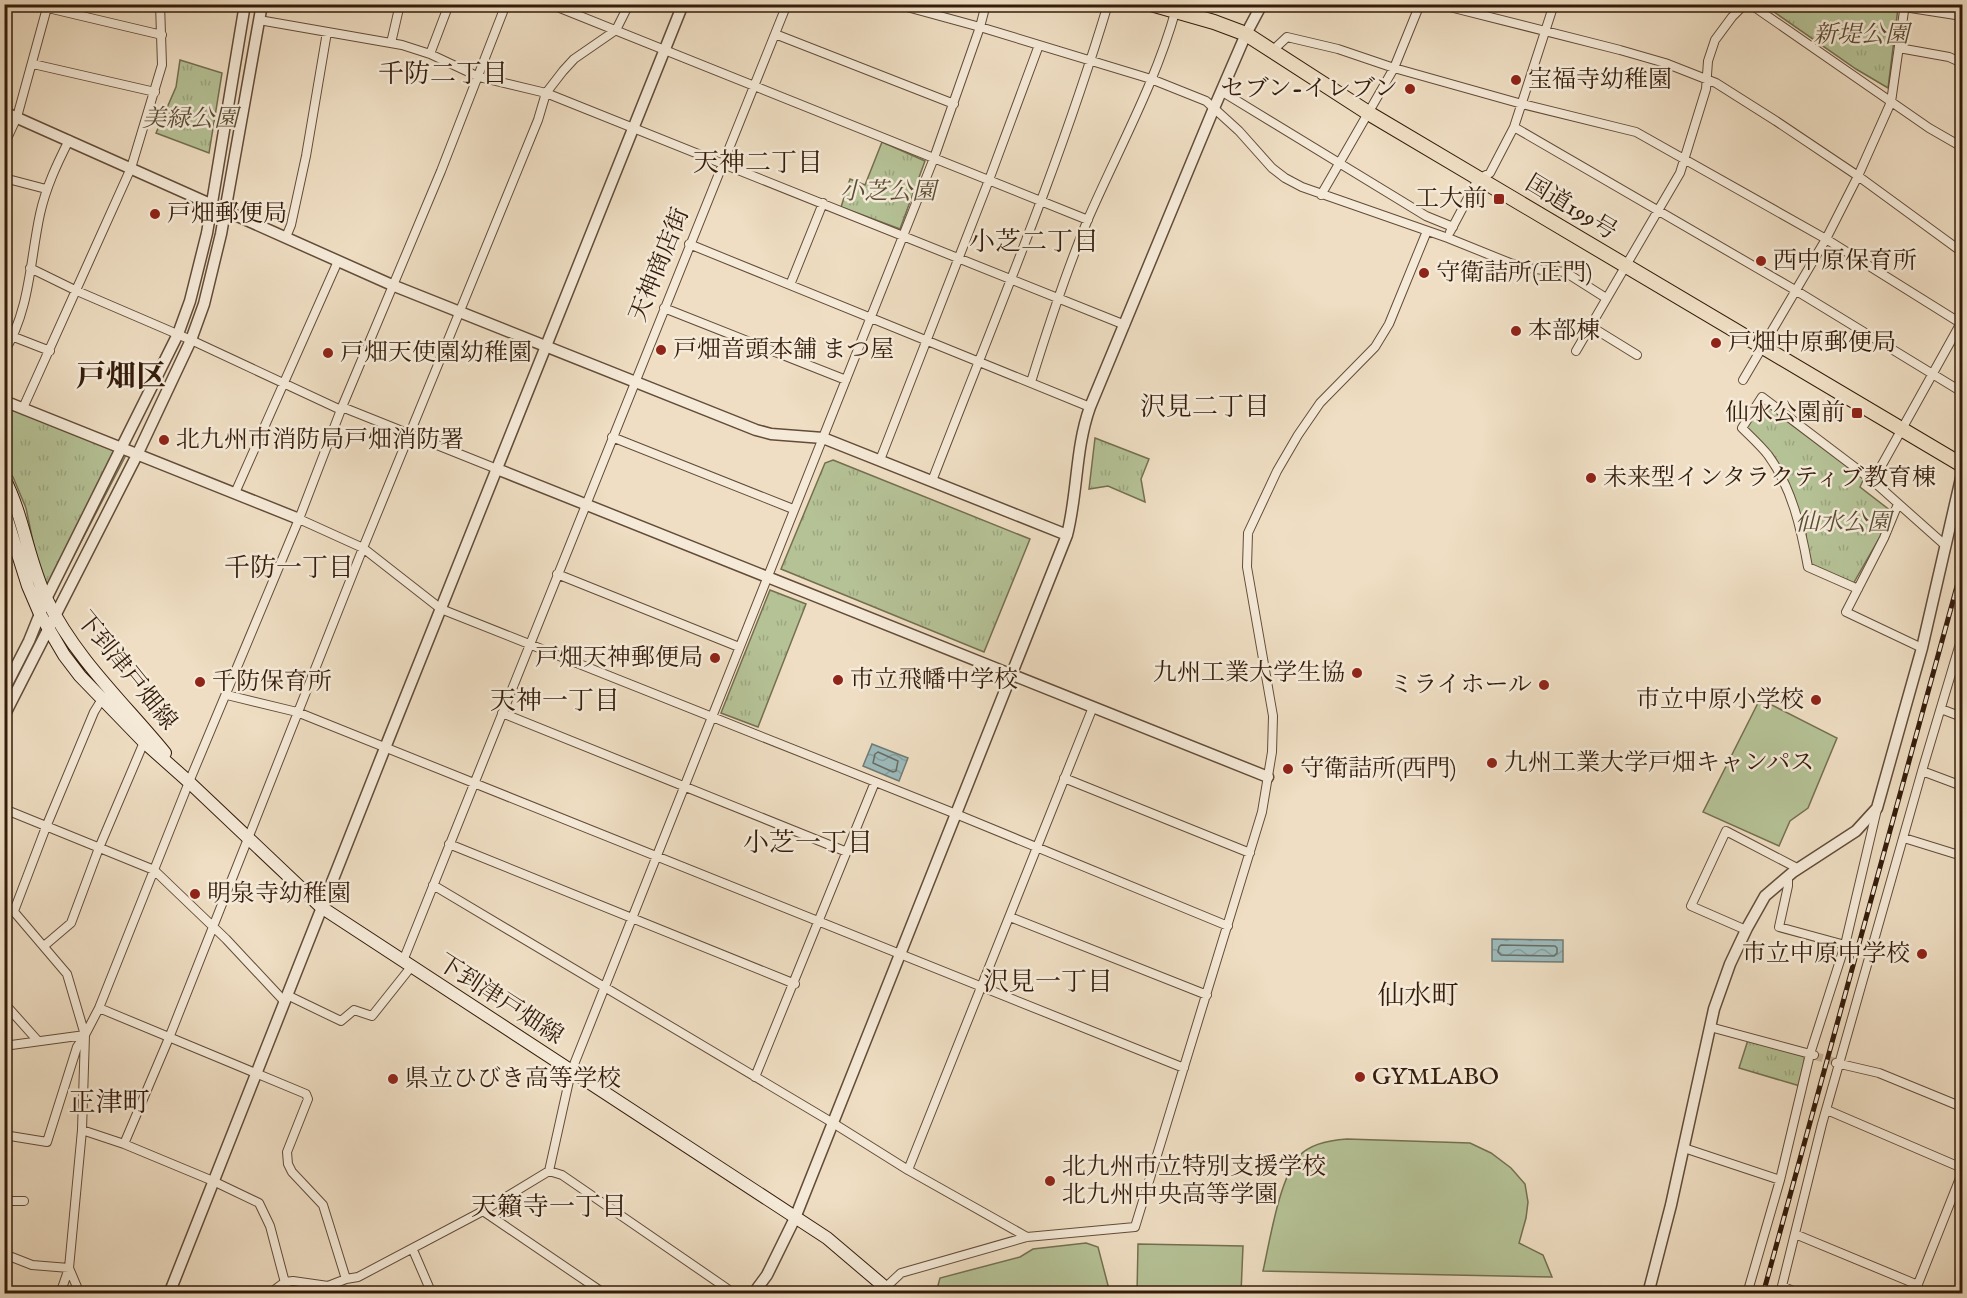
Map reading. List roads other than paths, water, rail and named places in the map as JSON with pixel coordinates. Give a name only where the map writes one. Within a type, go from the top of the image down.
[{"type":"highway","name":"国道199号","points":[[1151,4],[1177,8],[1246,34],[1370,114],[1962,465]]},
{"type":"main road","name":"下到津戸畑線","points":[[4,478],[15,502],[36,574],[55,616],[90,668],[189,782]]},
{"type":"main road","name":"下到津戸畑線","points":[[4,510],[8,536],[28,586],[48,630],[64,655],[102,699],[144,742],[321,907],[827,1238],[890,1290]]},
{"type":"street","points":[[23,408],[131,168],[162,65],[160,4]]},
{"type":"street","points":[[4,690],[46,599],[178,334],[190,301],[201,263],[212,204],[245,4]]},
{"type":"street","points":[[4,716],[137,454],[191,340],[214,266],[262,4]]},
{"type":"street","points":[[391,43],[400,4]]},
{"type":"street","points":[[430,54],[449,4]]},
{"type":"street","points":[[4,1135],[47,1142],[77,1047],[99,1008],[189,782],[227,695],[392,285],[479,77],[506,4]]},
{"type":"street","points":[[550,4],[664,52],[1088,220]]},
{"type":"street","points":[[124,1144],[169,1038],[297,712],[538,120],[546,93],[574,59],[616,30],[629,4]]},
{"type":"street","points":[[169,1293],[683,4]]},
{"type":"street","name":"天神商店街","points":[[286,998],[341,1021],[354,1010],[372,1016],[407,964],[433,885],[473,783],[787,4]]},
{"type":"street","points":[[896,4],[1151,79],[1206,101],[1272,168],[1285,178],[1321,195],[1448,238],[1510,263],[1534,269],[1565,272],[1606,298]]},
{"type":"street","points":[[269,1293],[285,1282],[328,1286],[358,1277],[413,1250],[549,1171],[571,1071],[934,158],[986,4]]},
{"type":"street","points":[[932,481],[1042,202],[1091,61],[1108,4]]},
{"type":"street","points":[[753,1293],[767,1275],[795,1218],[1067,535],[1073,511],[1082,429],[1090,407],[1221,91],[1262,4]]},
{"type":"street","points":[[1321,195],[1395,68],[1420,4]]},
{"type":"street","points":[[1438,4],[1620,50],[1716,83],[1858,176],[1962,252]]},
{"type":"street","points":[[1448,238],[1478,179],[1490,173],[1514,127],[1554,4]]},
{"type":"street","points":[[1576,351],[1680,173],[1706,89],[1708,61],[1716,40],[1744,4]]},
{"type":"street","points":[[1750,4],[1929,128],[1962,147]]},
{"type":"street","points":[[1885,4],[1962,16]]},
{"type":"street","points":[[4,145],[17,117],[48,6],[162,35]]},
{"type":"street","points":[[1743,380],[1826,239],[1858,176],[1891,102],[1904,6]]},
{"type":"street","points":[[1031,382],[1058,297],[1088,220],[1151,79],[1177,8]]},
{"type":"street","points":[[259,21],[391,43],[430,54],[479,77],[546,93],[1125,325]]},
{"type":"street","points":[[286,237],[291,225],[306,156],[327,32]]},
{"type":"street","points":[[775,34],[954,104]]},
{"type":"street","points":[[1271,52],[1287,37],[1338,49],[1395,68],[1522,104],[1636,132],[1686,158],[1826,239],[1962,323],[1900,428],[1873,481]]},
{"type":"street","points":[[880,460],[1039,45]]},
{"type":"street","points":[[1899,48],[1949,57],[1962,63]]},
{"type":"street","points":[[33,64],[155,92]]},
{"type":"street","points":[[1221,91],[1426,216],[1453,227]]},
{"type":"street","points":[[4,112],[392,285],[459,312],[771,434],[824,438],[1067,535]]},
{"type":"street","points":[[1514,127],[1795,290],[1962,392]]},
{"type":"street","points":[[4,352],[14,337],[24,304],[46,189],[69,140]]},
{"type":"street","points":[[4,178],[46,189]]},
{"type":"street","points":[[789,285],[823,203]]},
{"type":"street","points":[[890,1290],[901,1273],[1027,1237],[1135,1227],[1250,853],[1262,812],[1268,777],[1272,752],[1273,716],[1246,556],[1247,539],[1277,471],[1298,435],[1320,403],[1375,347],[1389,324],[1427,231]]},
{"type":"street","points":[[689,244],[1090,407]]},
{"type":"street","points":[[235,493],[338,261]]},
{"type":"street","points":[[30,268],[76,291],[342,408],[1268,777]]},
{"type":"street","points":[[664,308],[846,380]]},
{"type":"street","points":[[1590,326],[1637,354]]},
{"type":"street","points":[[4,331],[50,351]]},
{"type":"street","points":[[1858,589],[1808,567],[1802,533],[1789,492],[1768,455],[1742,428],[1762,397],[1873,481],[1946,546]]},
{"type":"street","points":[[4,400],[299,519],[363,548],[441,609],[956,814],[1228,926]]},
{"type":"street","points":[[612,437],[793,509]]},
{"type":"street","points":[[1747,1293],[1845,945],[1877,808],[1922,648],[1962,474]]},
{"type":"street","points":[[1898,504],[1846,612],[1922,648]]},
{"type":"street","points":[[557,574],[739,647]]},
{"type":"street","points":[[1800,1293],[1781,1290],[1838,1063],[1962,637]]},
{"type":"street","points":[[227,695],[297,712],[1184,1068]]},
{"type":"street","points":[[14,911],[46,827],[94,712],[102,699]]},
{"type":"street","points":[[908,1170],[1093,707]]},
{"type":"street","points":[[1941,709],[1962,717]]},
{"type":"street","points":[[502,712],[847,852]]},
{"type":"street","points":[[45,946],[70,923],[144,742]]},
{"type":"street","points":[[1922,771],[1962,786]]},
{"type":"street","points":[[1064,778],[1250,853]]},
{"type":"street","points":[[756,1077],[875,782]]},
{"type":"street","points":[[1648,1293],[1684,1149],[1710,1027],[1730,964],[1746,930],[1765,896],[1797,868],[1856,831],[1877,808]]},
{"type":"street","points":[[4,809],[154,870],[286,998]]},
{"type":"street","points":[[1746,930],[1690,906],[1726,831],[1797,868]]},
{"type":"street","points":[[1904,838],[1962,856]]},
{"type":"street","points":[[449,844],[795,984]]},
{"type":"street","points":[[1788,876],[1779,927],[1845,945]]},
{"type":"street","points":[[433,885],[908,1170],[1027,1237]]},
{"type":"street","points":[[4,900],[67,974],[85,1035],[82,1130],[69,1268],[60,1293]]},
{"type":"street","points":[[1010,917],[1207,995]]},
{"type":"street","points":[[4,1003],[38,1041]]},
{"type":"street","points":[[99,1008],[306,1094],[308,1099],[287,1152],[288,1164],[292,1172],[323,1205],[346,1279]]},
{"type":"street","points":[[1710,1027],[1813,1055]]},
{"type":"street","points":[[4,1046],[85,1035]]},
{"type":"street","points":[[1838,1063],[1879,1073],[1962,1107]]},
{"type":"street","points":[[1827,1110],[1962,1168]]},
{"type":"street","points":[[82,1130],[124,1144],[259,1203],[270,1226],[288,1293]]},
{"type":"street","points":[[1684,1149],[1780,1180]]},
{"type":"street","points":[[549,1171],[562,1175],[735,1293]]},
{"type":"street","points":[[1795,1234],[1916,1289],[1962,1173]]},
{"type":"street","points":[[4,1201],[24,1201]]},
{"type":"street","points":[[483,1211],[605,1293]]},
{"type":"street","points":[[413,1250],[432,1293]]},
{"type":"street","points":[[6,1257],[32,1265],[69,1268]]},
{"type":"street","points":[[69,1268],[80,1293]]},
{"type":"water","points":[[872,744],[908,758],[899,781],[863,766]]},
{"type":"water","points":[[1492,939],[1563,940],[1563,962],[1492,961]]},
{"type":"tunnel","points":[[1815,1056],[1836,1062]]},
{"type":"railway","points":[[1763,1294],[1962,568]]},
{"type":"place","name":"宝福寺幼稚園","points":[[1516,80]]},
{"type":"place","name":"セブン-イレブン","points":[[1410,89]]},
{"type":"place","name":"工大前","points":[[1499,199]]},
{"type":"place","name":"戸畑郵便局","points":[[155,214]]},
{"type":"place","name":"西中原保育所","points":[[1761,261]]},
{"type":"place","name":"守衛詰所(正門)","points":[[1424,273]]},
{"type":"place","name":"本部棟","points":[[1516,331]]},
{"type":"place","name":"戸畑中原郵便局","points":[[1716,343]]},
{"type":"place","name":"戸畑音頭本舗 まつ屋","points":[[661,350]]},
{"type":"place","name":"戸畑天使園幼稚園","points":[[328,353]]},
{"type":"place","name":"仙水公園前","points":[[1857,413]]},
{"type":"place","name":"北九州市消防局戸畑消防署","points":[[164,440]]},
{"type":"place","name":"未来型インタラクティブ教育棟","points":[[1591,478]]},
{"type":"place","name":"戸畑天神郵便局","points":[[715,658]]},
{"type":"place","name":"九州工業大学生協","points":[[1357,673]]},
{"type":"place","name":"市立飛幡中学校","points":[[838,680]]},
{"type":"place","name":"千防保育所","points":[[200,682]]},
{"type":"place","name":"ミライホール","points":[[1544,685]]},
{"type":"place","name":"市立中原小学校","points":[[1816,700]]},
{"type":"place","name":"九州工業大学戸畑キャンパス","points":[[1492,763]]},
{"type":"place","name":"守衛詰所(西門)","points":[[1288,769]]},
{"type":"place","name":"明泉寺幼稚園","points":[[195,894]]},
{"type":"place","name":"市立中原中学校","points":[[1922,954]]},
{"type":"place","name":"GYMLABO","points":[[1360,1077]]},
{"type":"place","name":"県立ひびき高等学校","points":[[393,1079]]},
{"type":"place","name":"北九州市立特別支援学校 北九州中央高等学園","points":[[1050,1181]]},
{"type":"district","name":"千防二丁目","points":[[443,74]]},
{"type":"district","name":"天神二丁目","points":[[758,163]]},
{"type":"district","name":"小芝二丁目","points":[[1034,242]]},
{"type":"district","name":"戸畑区","points":[[121,378]]},
{"type":"district","name":"沢見二丁目","points":[[1205,407]]},
{"type":"district","name":"千防一丁目","points":[[289,568]]},
{"type":"district","name":"天神一丁目","points":[[555,701]]},
{"type":"district","name":"小芝一丁目","points":[[808,843]]},
{"type":"district","name":"沢見一丁目","points":[[1048,982]]},
{"type":"district","name":"仙水町","points":[[1418,997]]},
{"type":"district","name":"正津町","points":[[109,1104]]},
{"type":"district","name":"天籟寺一丁目","points":[[549,1207]]},
{"type":"park label","name":"新堤公園","points":[[1861,35]]},
{"type":"park label","name":"美緑公園","points":[[190,119]]},
{"type":"park label","name":"小芝公園","points":[[888,192]]},
{"type":"park label","name":"仙水公園","points":[[1843,523]]}]
